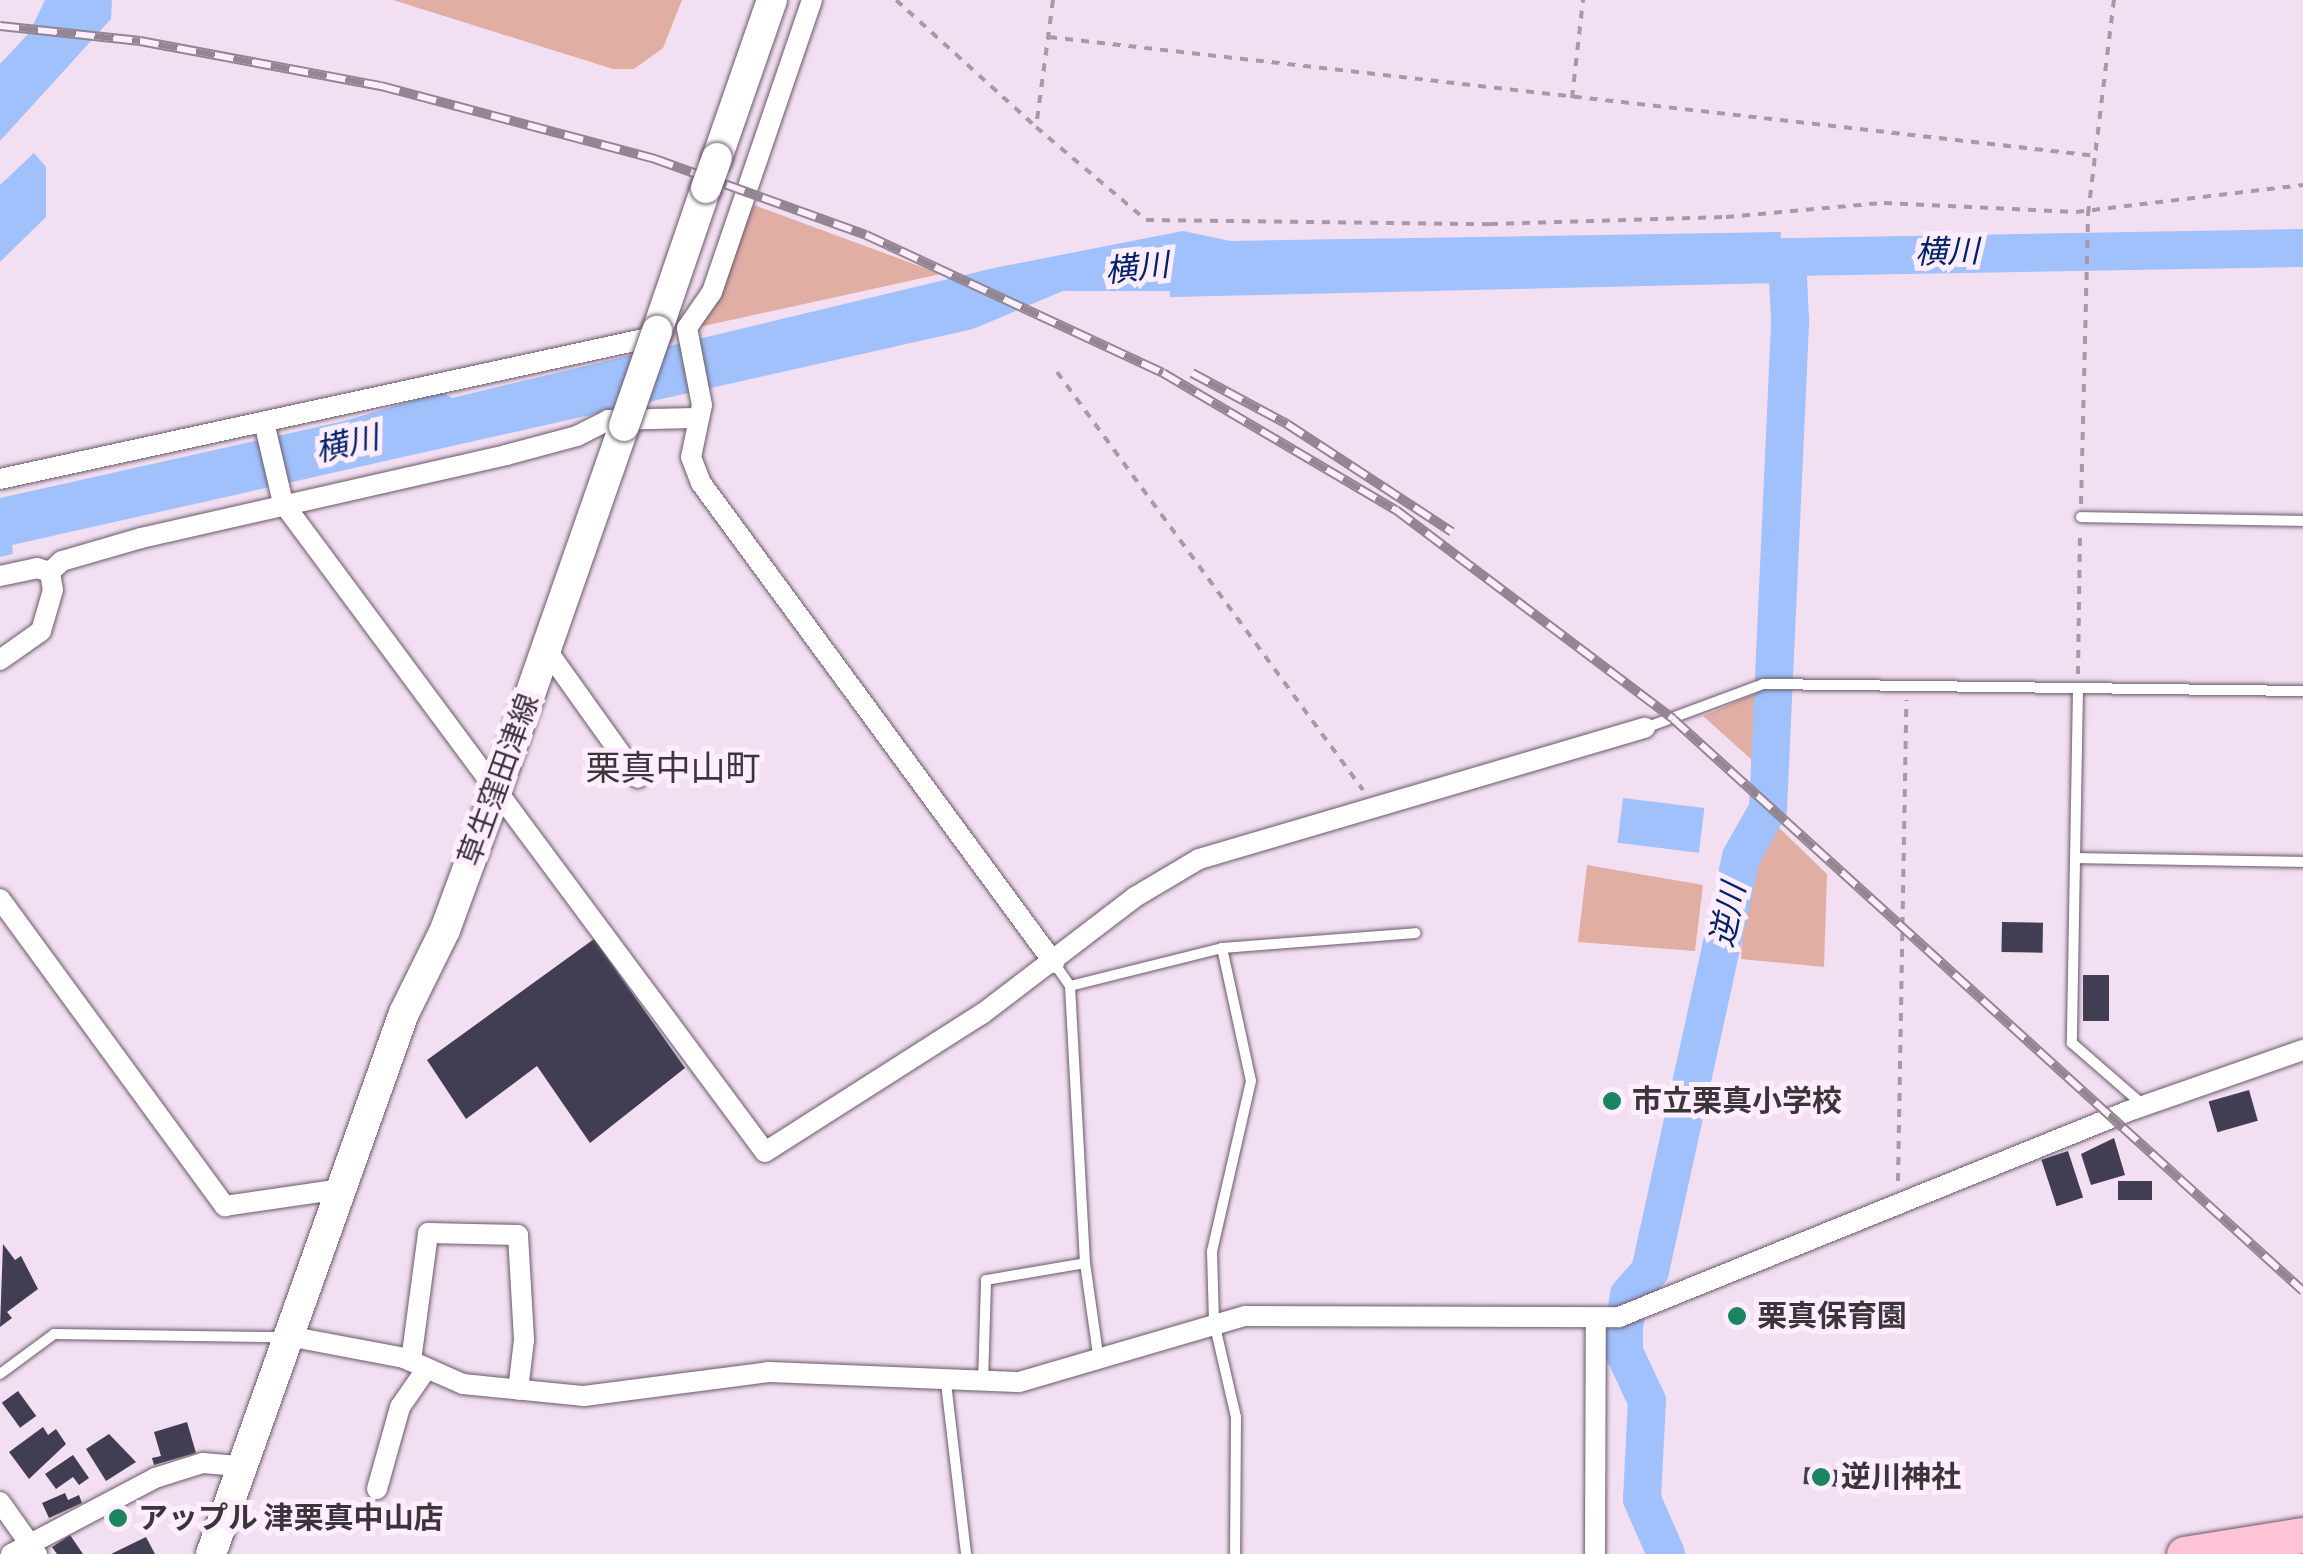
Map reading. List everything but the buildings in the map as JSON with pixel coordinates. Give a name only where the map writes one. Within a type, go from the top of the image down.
[{"type":"highway","points":[[2184,1554],[2303,1535]]},
{"type":"main road","name":"草生窪田津線","points":[[211,1554],[238,1466],[404,1013],[445,930],[498,786],[624,426],[677,331],[706,188],[772,0]]},
{"type":"street","points":[[0,479],[677,331],[712,292],[812,0]]},
{"type":"street","points":[[677,331],[698,412],[691,458],[701,483],[1054,964]]},
{"type":"street","points":[[0,576],[50,572],[94,552],[284,503],[506,455],[576,436],[608,420],[698,412]]},
{"type":"street","points":[[264,422],[284,503],[498,786],[765,1152],[1054,964],[1135,897],[1199,858],[1645,728]]},
{"type":"street","points":[[0,660],[40,631],[53,590],[50,572]]},
{"type":"street","points":[[546,649],[638,778]]},
{"type":"street","points":[[0,898],[225,1206],[341,1189]]},
{"type":"street","points":[[288,1336],[419,1365],[463,1384],[626,1394],[768,1372],[946,1383],[1019,1382],[1099,1362],[1214,1322],[1350,1313],[1596,1318],[1629,1314],[2144,1106],[2303,1050]]},
{"type":"street","points":[[377,1489],[400,1407],[419,1365],[428,1232],[518,1234],[524,1340],[518,1390]]},
{"type":"street","points":[[1595,1554],[1596,1318]]},
{"type":"street","points":[[11,1554],[33,1548],[155,1478],[203,1463],[238,1466]]},
{"type":"street","points":[[0,1502],[33,1548]]},
{"type":"lane","points":[[2081,517],[2303,522]]},
{"type":"lane","points":[[1645,728],[1763,684],[2303,691]]},
{"type":"lane","points":[[2078,688],[2072,1043],[2144,1106]]},
{"type":"lane","points":[[2077,858],[2303,862]]},
{"type":"lane","points":[[1070,986],[1222,948],[1415,933]]},
{"type":"lane","points":[[1222,948],[1251,1081],[1225,1209],[1214,1229],[1214,1322],[1236,1416],[1235,1554]]},
{"type":"lane","points":[[1054,964],[1070,986],[1085,1263],[1099,1362]]},
{"type":"lane","points":[[983,1383],[986,1280],[1085,1263]]},
{"type":"lane","points":[[0,1374],[54,1334],[288,1336]]},
{"type":"lane","points":[[946,1383],[966,1554]]},
{"type":"path","points":[[896,0],[1146,220],[1490,224],[1726,216],[1884,203],[2053,212],[2303,185]]},
{"type":"path","points":[[1036,127],[1053,0]]},
{"type":"path","points":[[1572,98],[1583,0]]},
{"type":"path","points":[[2078,688],[2088,214],[2114,0]]},
{"type":"path","points":[[1049,36],[2097,156]]},
{"type":"path","points":[[1057,372],[1375,806]]},
{"type":"path","points":[[1898,1206],[1906,686]]},
{"type":"shaded area","points":[[393,0],[682,0],[663,48],[634,69],[613,69]]},
{"type":"shaded area","points":[[754,205],[941,274],[699,327]]},
{"type":"shaded area","points":[[1764,690],[1762,769],[1703,716]]},
{"type":"shaded area","points":[[1772,821],[1827,874],[1824,967],[1741,959],[1746,864]]},
{"type":"shaded area","points":[[1587,865],[1703,885],[1695,951],[1578,942]]},
{"type":"water","points":[[45,0],[112,0],[111,19],[0,141],[0,64],[29,33]]},
{"type":"water","points":[[34,153],[46,167],[46,217],[0,262],[0,185]]},
{"type":"water","points":[[1183,231],[1231,241],[1781,232],[1779,283],[1170,297],[1170,291],[1063,291],[973,329],[12,545],[13,554],[0,557],[0,498],[344,421],[442,392],[452,398],[994,268]]},
{"type":"water","points":[[1623,798],[1704,808],[1699,853],[1618,843]]},
{"type":"waterway","name":"横川","points":[[1731,258],[2303,248]]},
{"type":"waterway","name":"逆川","points":[[1666,1554],[1642,1499],[1647,1401],[1624,1352],[1624,1327],[1629,1295],[1650,1271],[1741,857],[1768,809],[1790,319],[1787,258]]},
{"type":"railway","points":[[0,26],[140,41],[381,86],[655,159],[866,235],[1163,373],[1396,510],[1673,719],[2303,1291]]},
{"type":"railway","points":[[1192,373],[1287,424],[1452,532]]},
{"type":"place","name":"市立栗真小学校","points":[[1612,1101]]},
{"type":"place","name":"栗真保育園","points":[[1737,1316]]},
{"type":"place","name":"逆川神社","points":[[1821,1477]]},
{"type":"place","name":"アップル 津栗真中山店","points":[[118,1518]]},
{"type":"district","name":"栗真中山町","points":[[673,768]]}]
